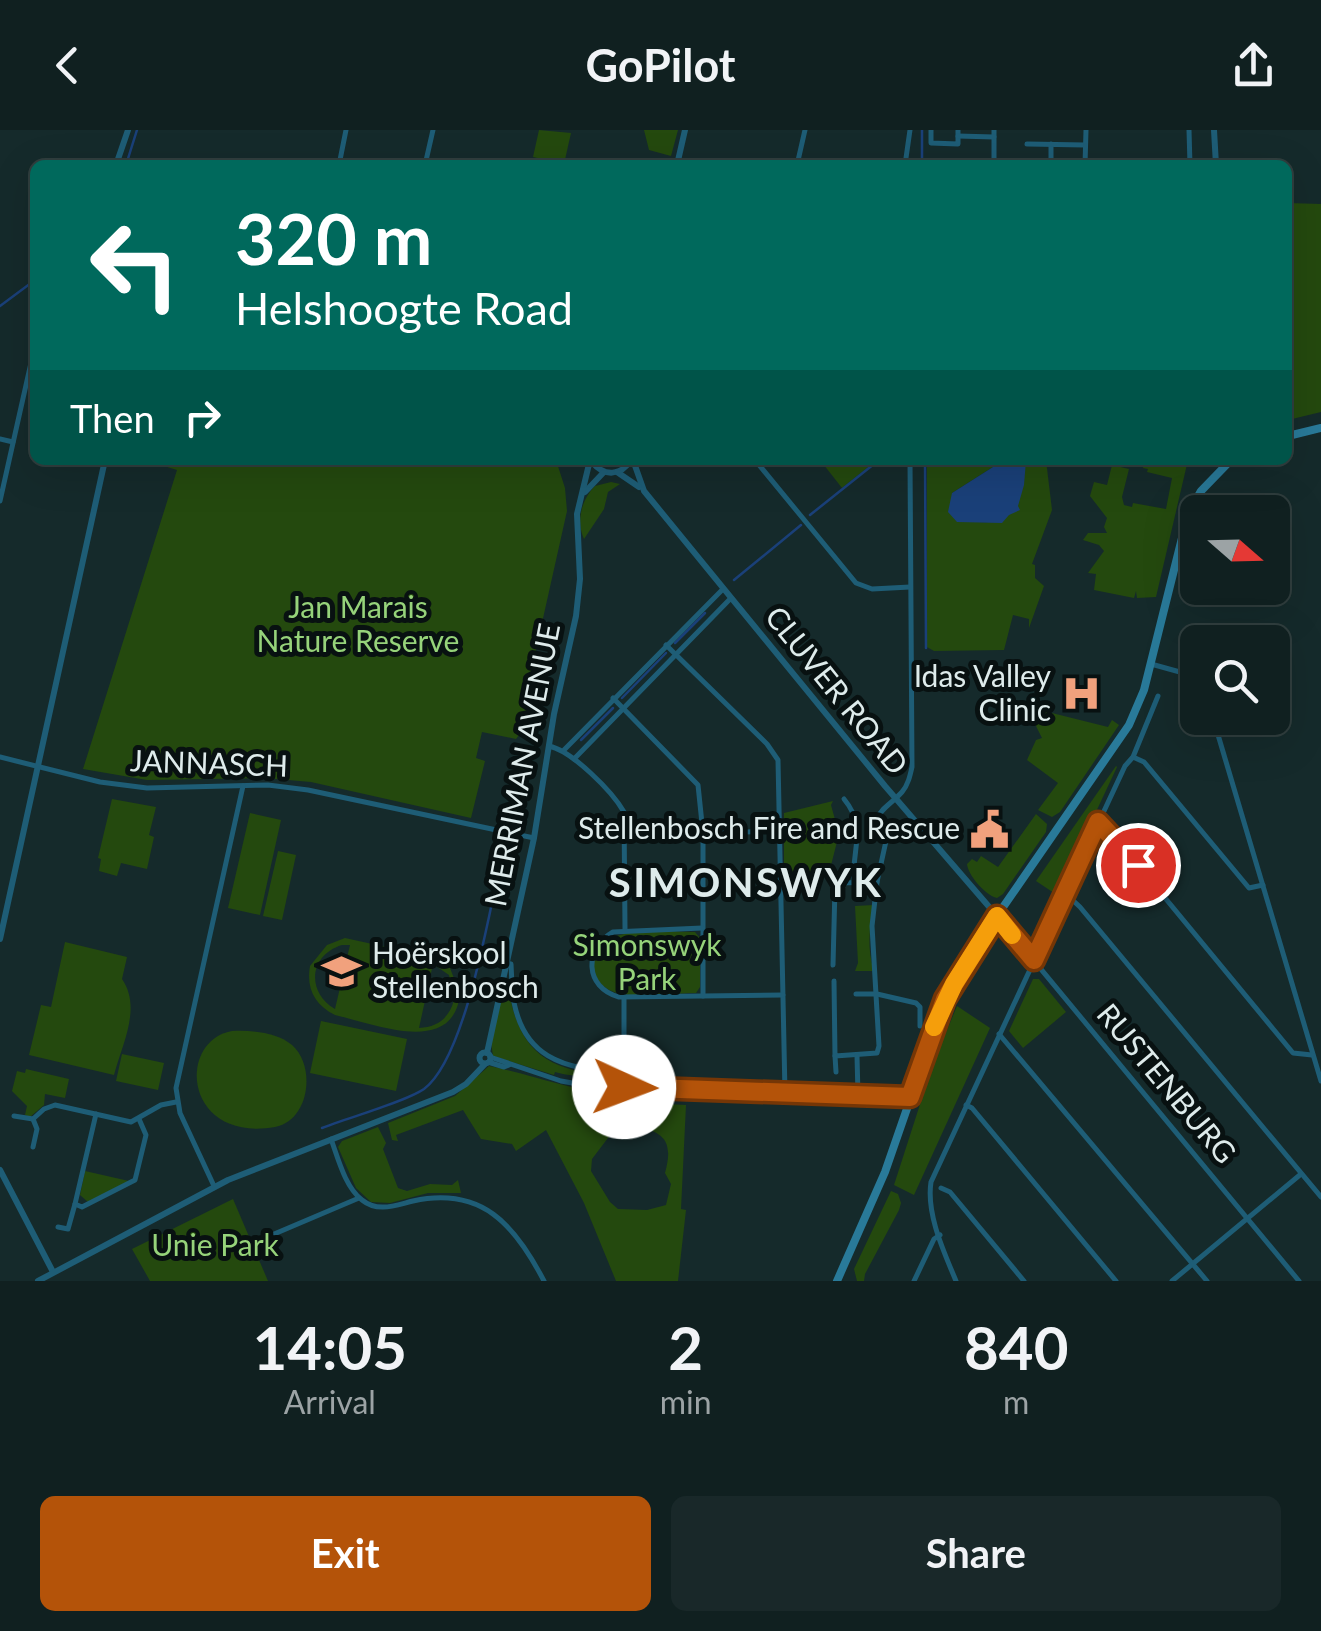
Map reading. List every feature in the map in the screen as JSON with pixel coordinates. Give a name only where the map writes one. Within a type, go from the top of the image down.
[{"type":"main road","points":[[1292,435],[1321,428]]},
{"type":"main road","points":[[837,1281],[870,1209],[945,999],[997,916],[1123,734],[1140,702],[1188,514],[1210,479],[1225,465]]},
{"type":"street","points":[[118,160],[128,130]]},
{"type":"street","points":[[340,160],[346,130]]},
{"type":"street","points":[[426,160],[433,130]]},
{"type":"street","points":[[678,160],[685,130]]},
{"type":"street","points":[[798,160],[805,130]]},
{"type":"street","points":[[906,160],[910,130]]},
{"type":"street","points":[[931,130],[930,143],[958,144],[958,133],[994,133],[994,160]]},
{"type":"street","points":[[1085,160],[1086,130]]},
{"type":"street","points":[[1189,130],[1190,160]]},
{"type":"street","points":[[1214,130],[1216,160]]},
{"type":"street","points":[[1027,144],[1086,145]]},
{"type":"street","points":[[1051,160],[1052,144]]},
{"type":"street","points":[[0,501],[30,367]]},
{"type":"street","points":[[0,439],[13,442]]},
{"type":"street","points":[[0,938],[103,465]]},
{"type":"street","name":"MERRIMAN AVENUE","points":[[485,1058],[534,838],[579,596],[576,522],[590,465]]},
{"type":"street","points":[[596,465],[604,472],[617,472],[626,465]]},
{"type":"street","name":"CLUVER ROAD","points":[[634,465],[644,491]]},
{"type":"street","points":[[759,465],[856,583],[872,589],[910,587]]},
{"type":"street","points":[[835,1056],[873,1055],[879,1050],[872,926],[886,841],[877,830],[877,819],[906,786],[912,767],[910,465]]},
{"type":"street","points":[[581,496],[604,472]]},
{"type":"street","name":"CLUVER ROAD","points":[[617,472],[644,491],[895,798],[997,916]]},
{"type":"street","points":[[564,750],[723,589]]},
{"type":"street","points":[[574,759],[731,598]]},
{"type":"street","points":[[706,605],[714,615]]},
{"type":"street","points":[[666,645],[772,750],[780,770],[786,1093]]},
{"type":"street","points":[[1151,664],[1180,673]]},
{"type":"street","points":[[956,1281],[930,1201],[931,1182],[1158,696]]},
{"type":"street","points":[[612,698],[698,785],[703,996]]},
{"type":"street","points":[[1218,735],[1321,1081]]},
{"type":"street","points":[[549,746],[564,750],[574,759],[616,800],[625,816],[625,929]]},
{"type":"street","points":[[1133,756],[1144,762],[1249,888],[1262,885]]},
{"type":"street","name":"JANNASCH","points":[[0,757],[100,782],[147,788],[268,785],[318,792],[534,838]]},
{"type":"street","points":[[214,1186],[176,1102],[178,1078],[243,786]]},
{"type":"street","points":[[844,799],[852,808],[859,836],[854,882]]},
{"type":"street","points":[[1098,822],[1109,830],[1293,1053],[1313,1054]]},
{"type":"street","points":[[702,833],[780,830]]},
{"type":"street","points":[[833,966],[833,891],[839,883],[877,882]]},
{"type":"street","points":[[1065,894],[1080,907],[1321,1197]]},
{"type":"street","name":"RUSTENBURG","points":[[997,916],[1299,1281]]},
{"type":"street","points":[[702,928],[625,929],[601,939],[593,951],[593,978],[604,992],[624,997],[783,995]]},
{"type":"street","points":[[506,963],[510,964],[519,1023],[542,1052],[582,1070],[624,1072]]},
{"type":"street","points":[[834,980],[836,1072]]},
{"type":"street","points":[[500,992],[512,989]]},
{"type":"street","points":[[856,994],[877,994],[916,1003],[920,1026]]},
{"type":"street","points":[[624,997],[624,1087]]},
{"type":"street","points":[[999,1034],[1207,1281]]},
{"type":"street","points":[[857,1056],[858,1095]]},
{"type":"street","points":[[38,1281],[240,1174],[430,1102],[466,1084],[485,1058],[581,1085],[910,1097]]},
{"type":"street","points":[[33,1119],[55,1104],[132,1122],[176,1102]]},
{"type":"street","points":[[966,1106],[972,1108],[1116,1281]]},
{"type":"street","points":[[58,1227],[68,1229],[96,1114]]},
{"type":"street","points":[[14,1116],[33,1119]]},
{"type":"street","points":[[33,1119],[37,1130],[33,1147]]},
{"type":"street","points":[[74,1204],[84,1207],[135,1180],[146,1135],[139,1119]]},
{"type":"street","points":[[331,1139],[359,1198],[378,1207],[442,1197],[482,1204],[518,1239],[544,1281]]},
{"type":"street","points":[[0,1170],[53,1272]]},
{"type":"street","points":[[1172,1281],[1302,1174]]},
{"type":"street","points":[[942,1188],[950,1192],[1024,1281]]},
{"type":"street","points":[[260,1240],[359,1198]]},
{"type":"street","points":[[914,1281],[934,1239],[940,1236]]},
{"type":"green space","points":[[539,130],[571,133],[565,160],[533,157]]},
{"type":"green space","points":[[644,130],[678,130],[671,156],[649,150]]},
{"type":"green space","points":[[1292,203],[1321,204],[1321,412],[1292,419]]},
{"type":"green space","name":"Jan Marais Nature Reserve","points":[[160,465],[558,465],[567,511],[529,681],[533,712],[516,739],[482,732],[476,758],[485,761],[471,818],[311,782],[265,778],[147,780],[83,769],[177,470]]},
{"type":"green space","points":[[824,465],[871,465],[842,488]]},
{"type":"green space","points":[[927,465],[996,465],[952,493],[957,521],[989,522],[1015,507],[1024,465],[1047,465],[1052,510],[1032,564],[1035,578],[1044,586],[1029,628],[1029,619],[1013,615],[1004,650],[934,651],[927,647]]},
{"type":"green space","points":[[1112,465],[1129,469],[1122,497],[1124,505],[1166,509],[1172,478],[1143,468],[1187,465],[1156,597],[1137,598],[1136,591],[1134,598],[1094,590],[1096,574],[1088,573],[1104,551],[1083,540],[1088,533],[1107,533],[1107,518],[1090,496],[1094,482],[1107,485]]},
{"type":"green space","points":[[620,484],[608,492],[604,509],[584,539],[580,518],[586,498],[595,486]]},
{"type":"green space","points":[[1036,709],[1108,727],[1112,720],[1119,725],[1060,812],[1052,817],[1038,810],[1058,783],[1027,760],[1036,740],[1042,738],[1035,724]]},
{"type":"green space","points":[[1117,767],[1057,895],[1036,881]]},
{"type":"green space","points":[[112,799],[156,807],[147,869],[121,863],[117,876],[99,871],[98,858]]},
{"type":"green space","points":[[833,801],[839,834],[828,877],[784,878],[784,813]]},
{"type":"green space","points":[[250,813],[281,820],[260,915],[228,908]]},
{"type":"green space","points":[[1036,814],[1047,824],[1046,832],[1003,894],[992,896],[974,879],[967,864],[972,859],[977,862],[981,856],[998,867]]},
{"type":"green space","points":[[278,851],[296,855],[282,920],[263,916]]},
{"type":"green space","points":[[874,905],[870,955],[874,971],[855,971],[855,906]]},
{"type":"green space","name":"Simonswyk Park","points":[[647,931],[695,932],[700,938],[700,987],[696,993],[626,995],[606,988],[596,977],[594,956],[613,937]]},
{"type":"green space","points":[[345,938],[459,963],[457,969],[450,968],[460,994],[454,1013],[443,1025],[410,1032],[335,1015],[317,1001],[309,982],[310,966],[327,945]],"holes":[[[342,945],[350,945],[335,1009],[319,993],[315,974],[323,957]],[[433,964],[449,975],[454,1000],[442,1020],[419,1028]]]},
{"type":"green space","points":[[65,942],[127,957],[122,979],[128,990],[130,1014],[114,1075],[29,1055],[41,1005],[51,1007]]},
{"type":"green space","points":[[1033,979],[1039,979],[1066,1012],[1023,1048],[1009,1031]]},
{"type":"green space","points":[[502,996],[510,997],[524,1035],[546,1059],[577,1071],[617,1075],[618,1083],[555,1072],[554,1075],[493,1056],[491,1042]]},
{"type":"green space","points":[[957,1006],[990,1028],[914,1195],[894,1185],[933,1064]]},
{"type":"green space","points":[[321,1021],[407,1039],[396,1091],[310,1073]]},
{"type":"green space","points":[[232,1031],[271,1035],[286,1041],[300,1054],[306,1091],[296,1114],[287,1122],[275,1127],[245,1128],[222,1120],[207,1106],[198,1089],[197,1070],[202,1052],[214,1039]]},
{"type":"green space","points":[[122,1054],[164,1063],[158,1090],[116,1081]]},
{"type":"green space","points":[[489,1066],[570,1086],[620,1093],[623,1110],[592,1159],[591,1171],[618,1209],[647,1210],[666,1205],[671,1184],[665,1173],[667,1145],[640,1123],[628,1102],[686,1105],[681,1209],[686,1210],[678,1281],[616,1281],[584,1203],[546,1130],[516,1151],[512,1144],[481,1139],[463,1110],[396,1135],[398,1141],[392,1140],[388,1123],[455,1096]]},
{"type":"green space","points":[[26,1069],[69,1079],[65,1098],[45,1094],[44,1105],[30,1117],[25,1115],[27,1106],[12,1091],[17,1071],[25,1073]]},
{"type":"green space","points":[[378,1127],[398,1188],[407,1191],[430,1184],[452,1185],[458,1180],[461,1193],[428,1193],[390,1203],[371,1202],[356,1188],[338,1147],[342,1141]]},
{"type":"green space","points":[[85,1171],[129,1181],[88,1202],[80,1195]]},
{"type":"green space","points":[[891,1191],[898,1194],[899,1210],[864,1281],[857,1281],[854,1269]]},
{"type":"green space","name":"Unie Park","points":[[233,1199],[268,1281],[150,1281],[132,1249]]},
{"type":"water","points":[[996,465],[1026,465],[1020,510],[1002,523],[957,522],[948,512],[952,493]]},
{"type":"waterway","points":[[128,160],[137,130]]},
{"type":"waterway","points":[[922,130],[922,160]]},
{"type":"waterway","points":[[0,306],[30,284]]},
{"type":"waterway","points":[[810,515],[873,465]]},
{"type":"waterway","points":[[925,465],[926,648]]},
{"type":"waterway","points":[[734,580],[801,525]]},
{"type":"waterway","points":[[675,643],[705,613]]},
{"type":"waterway","points":[[622,698],[666,653]]},
{"type":"waterway","points":[[581,740],[613,708]]},
{"type":"waterway","points":[[322,1128],[415,1094],[440,1071],[466,1010],[505,840]]},
{"type":"slow traffic","points":[[934,1027],[945,999],[997,916],[1012,935]]},
{"type":"place","name":"Idas Valley Clinic","points":[[1081,694]]},
{"type":"place","name":"Stellenbosch Fire and Rescue","points":[[990,829]]},
{"type":"place","name":"Hoërskool Stellenbosch","points":[[342,971]]},
{"type":"district","name":"SIMONSWYK","points":[[746,883]]},
{"type":"route","points":[[624,1087],[910,1097],[945,999],[997,916],[1034,960],[1098,822],[1138,865]]}]
